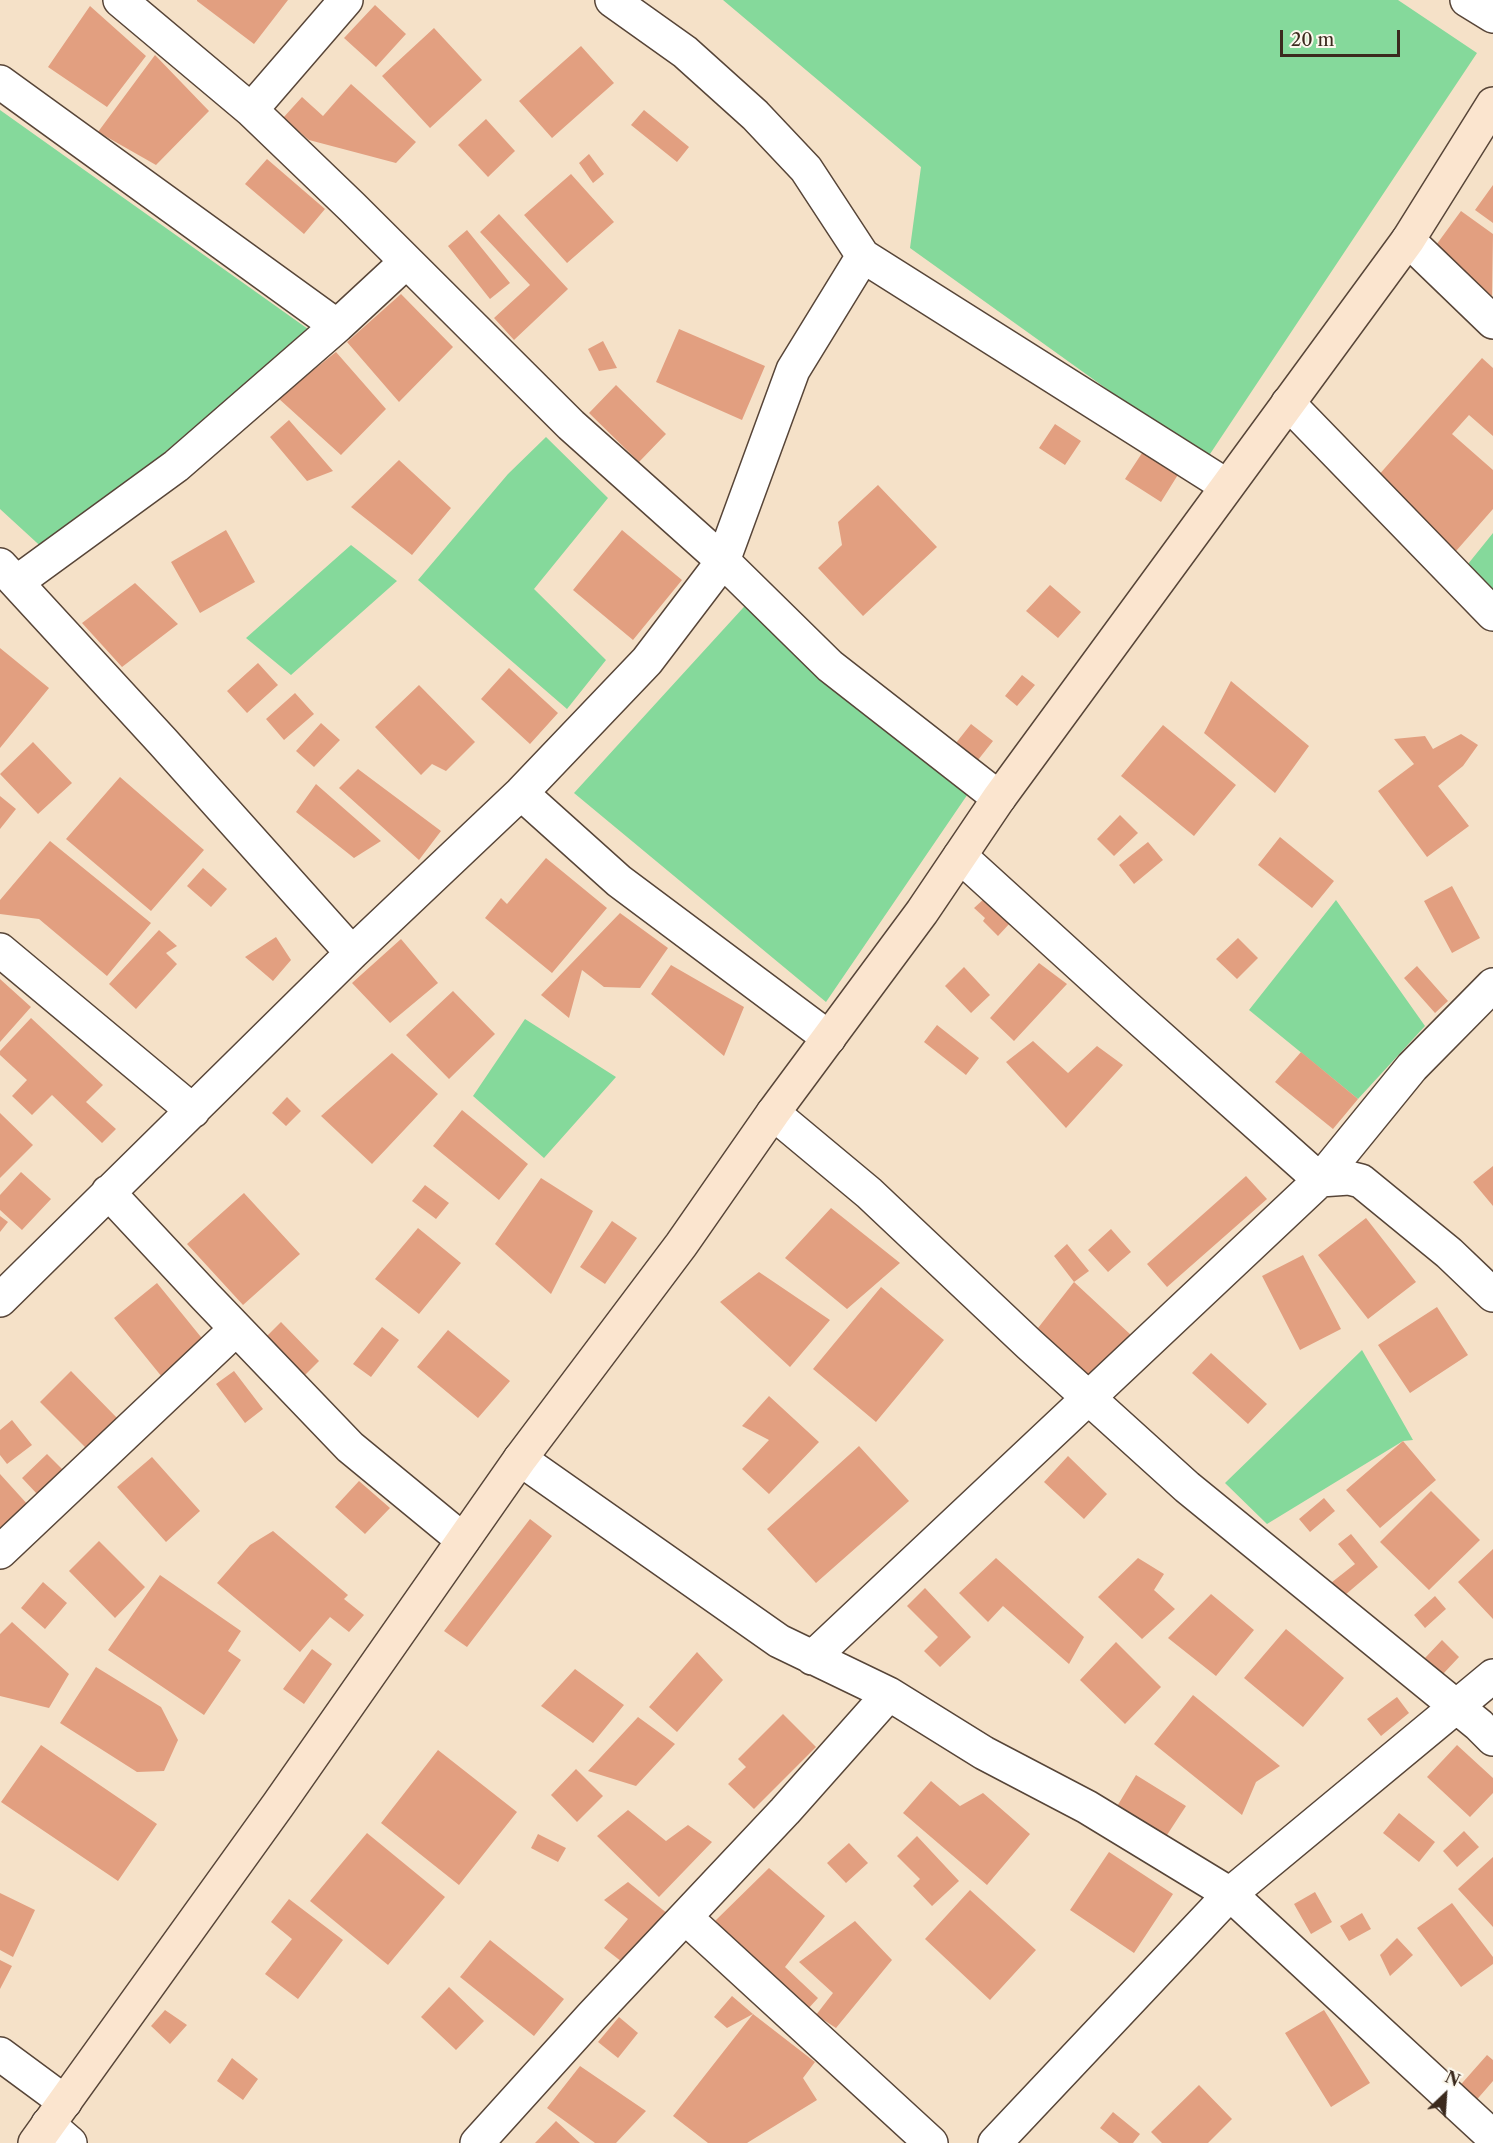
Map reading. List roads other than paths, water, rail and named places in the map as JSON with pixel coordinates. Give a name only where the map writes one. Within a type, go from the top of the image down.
[{"type":"street","points":[[120,0],[251,110],[571,425],[723,561],[830,666],[999,798]]},
{"type":"street","points":[[251,110],[346,0]]},
{"type":"street","points":[[612,0],[685,52],[755,115],[806,169],[863,256],[1227,486]]},
{"type":"street","points":[[1467,0],[1493,16]]},
{"type":"street","points":[[0,82],[337,326]]},
{"type":"street","points":[[0,2054],[55,2128],[520,1459],[681,1245],[773,1113],[960,856],[999,798],[1408,240],[1493,104]]},
{"type":"street","points":[[1408,240],[1493,322]]},
{"type":"street","points":[[0,1300],[352,952],[521,793],[647,661],[723,561],[793,370],[863,256]]},
{"type":"street","points":[[352,952],[9,573],[176,466],[337,326],[406,262]]},
{"type":"street","points":[[1288,403],[1493,614]]},
{"type":"street","points":[[521,793],[619,881],[829,1038]]},
{"type":"street","points":[[960,856],[1320,1180],[1349,1178],[1361,1181],[1449,1253],[1493,1295]]},
{"type":"street","points":[[0,950],[193,1111]]},
{"type":"street","points":[[812,1658],[1090,1399],[1320,1180],[1412,1067],[1493,985]]},
{"type":"street","points":[[773,1113],[869,1193],[1187,1487],[1456,1706],[1493,1739]]},
{"type":"street","points":[[108,1192],[350,1447],[463,1540]]},
{"type":"street","points":[[0,1552],[237,1329]]},
{"type":"street","points":[[520,1459],[779,1641],[889,1694],[984,1753],[1087,1807],[1230,1894],[1493,2137]]},
{"type":"street","points":[[995,2143],[1230,1894],[1493,1676]]},
{"type":"street","points":[[477,2143],[592,2016],[785,1811],[889,1694]]},
{"type":"street","points":[[686,1918],[931,2143]]}]
